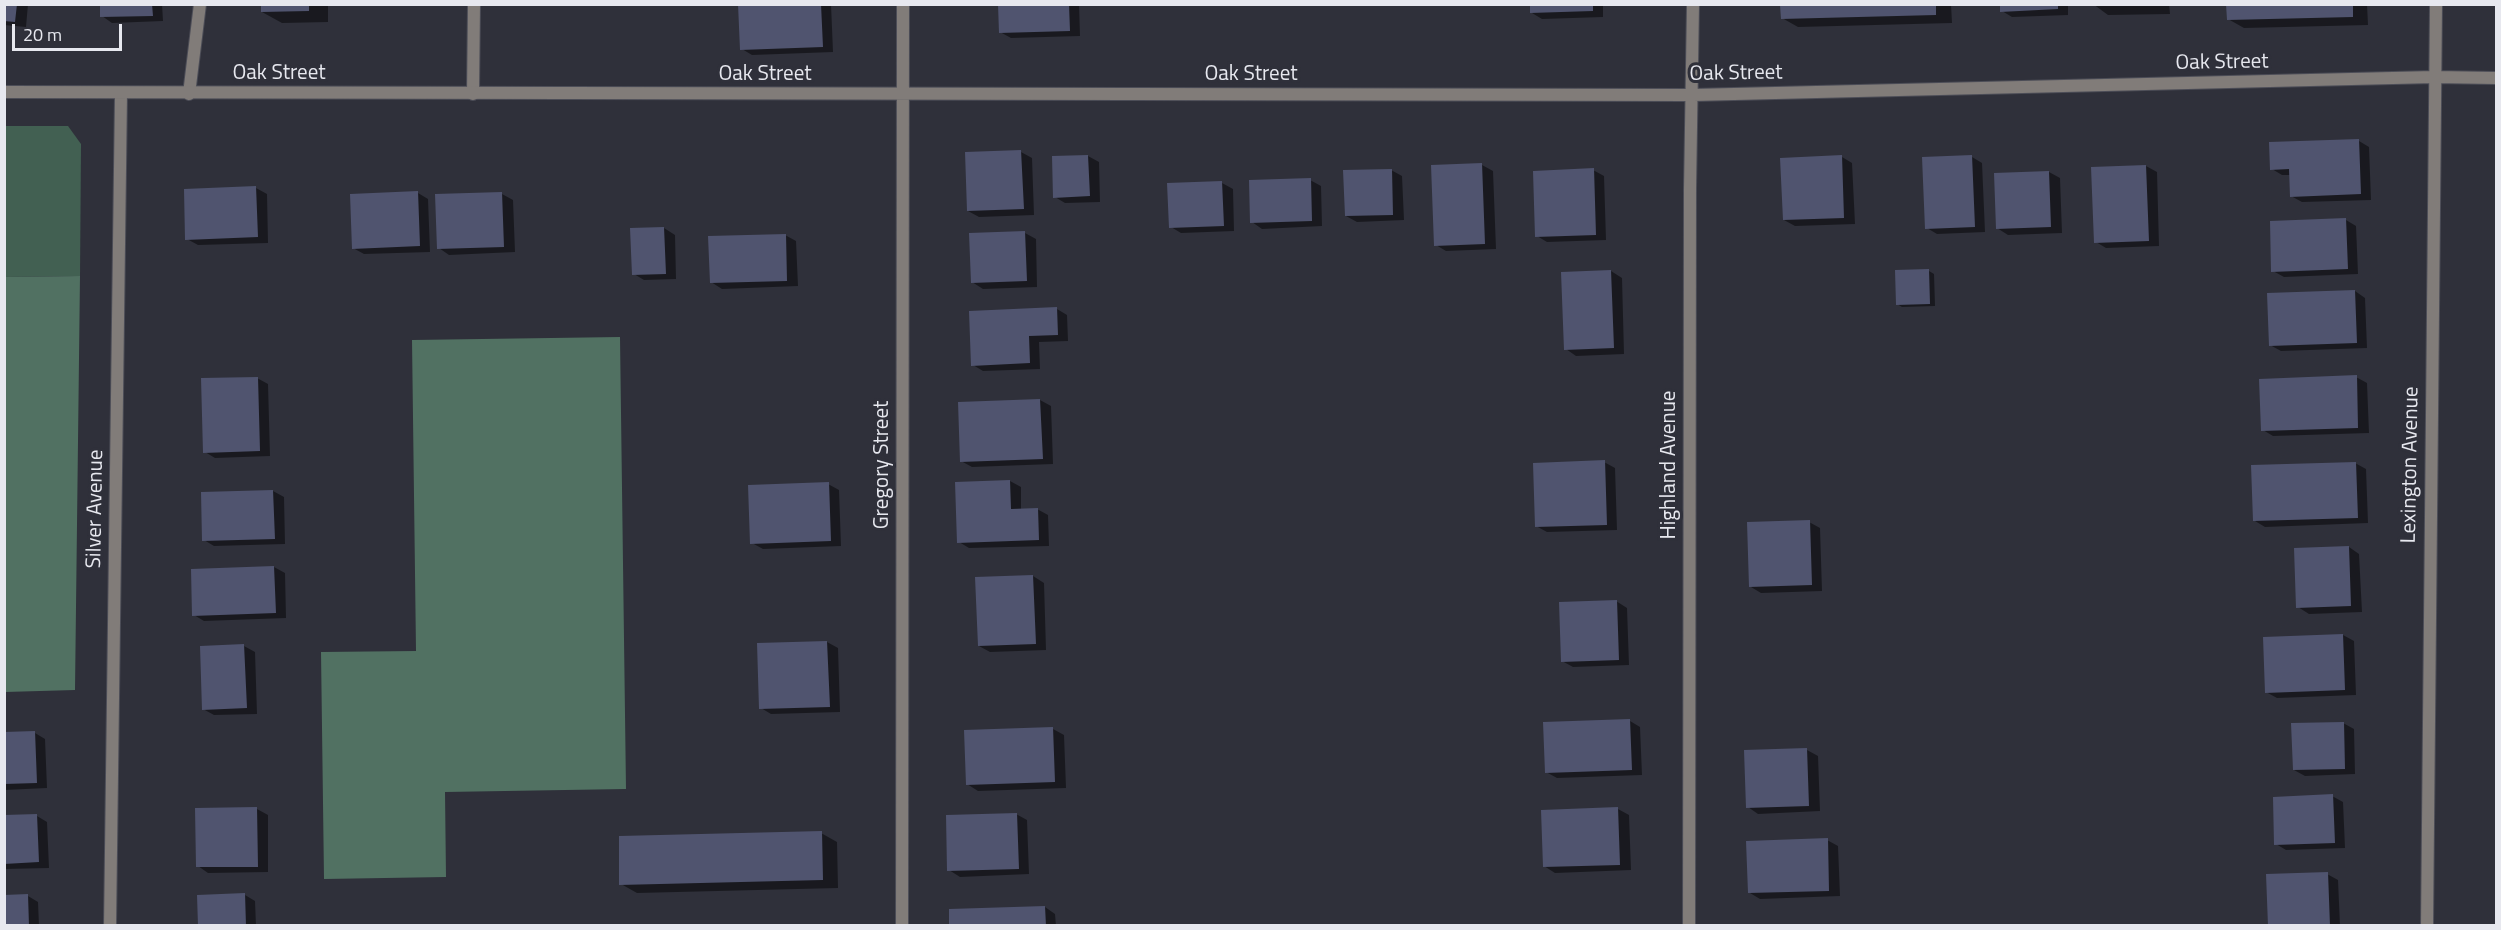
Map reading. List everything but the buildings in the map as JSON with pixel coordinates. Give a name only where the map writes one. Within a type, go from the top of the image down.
[{"type":"street","points":[[189,93],[200,4]]},
{"type":"street","points":[[473,94],[474,4]]},
{"type":"street","name":"Gregory Street","points":[[902,926],[903,4]]},
{"type":"street","name":"Highland Avenue","points":[[1689,926],[1690,189],[1693,4]]},
{"type":"street","name":"Lexington Avenue","points":[[2427,926],[2436,4]]},
{"type":"street","name":"Oak Street","points":[[4,92],[1693,95],[2434,77],[2496,78]]},
{"type":"street","name":"Silver Avenue","points":[[110,926],[121,93]]},
{"type":"green space","points":[[4,126],[68,126],[81,144],[80,276],[5,277]]},
{"type":"green space","points":[[80,276],[75,690],[5,692],[5,277]]},
{"type":"green space","points":[[620,337],[626,789],[445,792],[446,877],[324,879],[321,652],[416,651],[412,340]]}]
